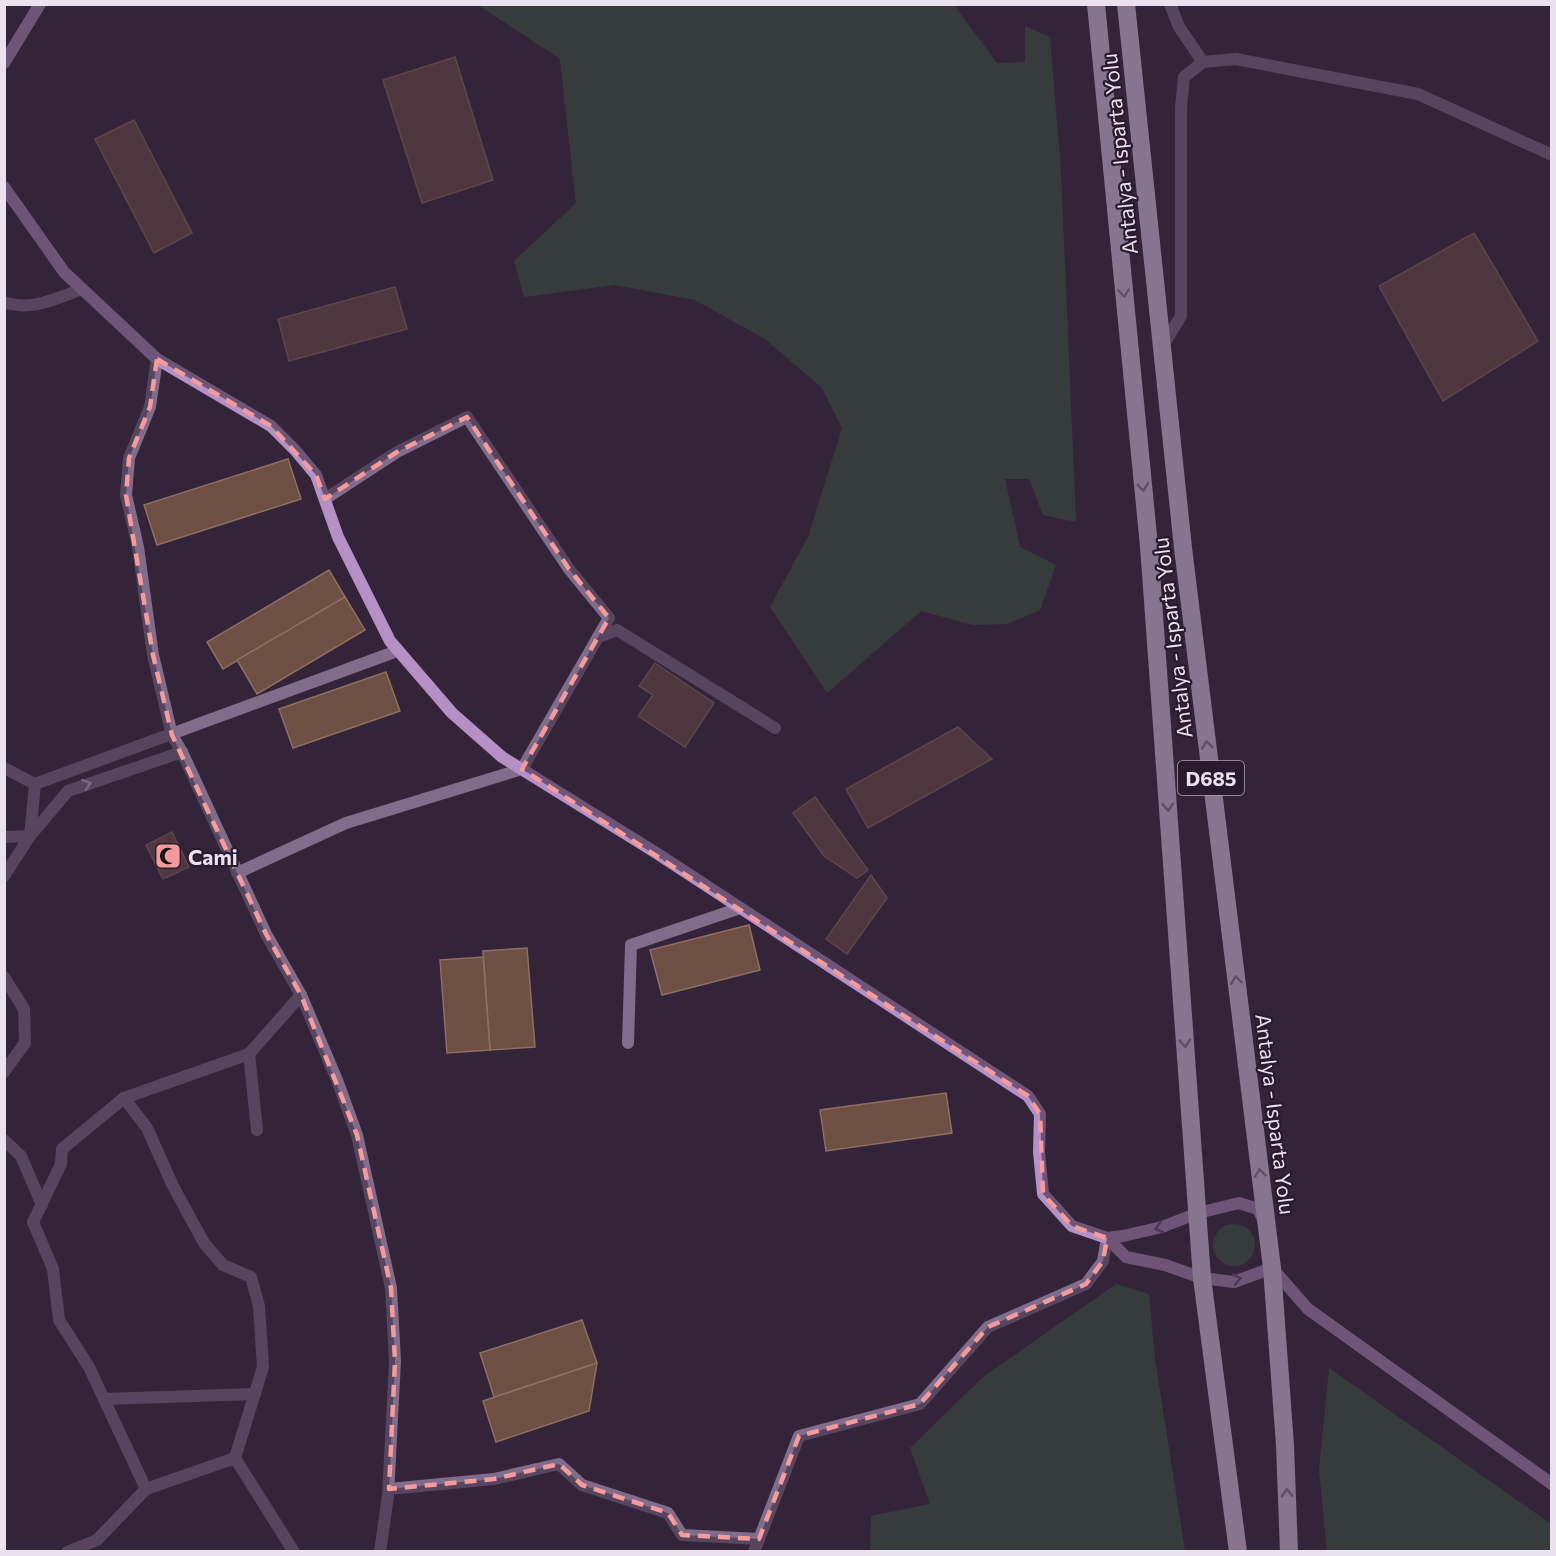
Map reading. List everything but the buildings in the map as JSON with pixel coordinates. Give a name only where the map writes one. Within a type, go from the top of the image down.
[{"type":"highway","name":"Antalya - Isparta Yolu","points":[[1096,4],[1149,546],[1202,1278],[1238,1551]]},
{"type":"highway","name":"Antalya - Isparta Yolu","points":[[1125,4],[1183,548],[1272,1268],[1285,1445],[1289,1551]]},
{"type":"street","points":[[4,63],[40,4]]},
{"type":"street","points":[[1170,4],[1179,27],[1203,62]]},
{"type":"street","points":[[1162,348],[1181,316],[1181,107],[1184,77],[1203,62],[1236,59],[1418,94],[1551,155]]},
{"type":"street","points":[[4,187],[64,272],[157,359],[272,426],[316,475],[338,537],[390,641],[452,712],[502,757],[658,854],[1028,1096],[1040,1114],[1039,1152],[1044,1194],[1072,1226],[1107,1238],[1123,1236],[1162,1227],[1198,1213],[1239,1203],[1258,1209],[1266,1224]]},
{"type":"street","points":[[4,302],[15,306],[45,303],[82,289]]},
{"type":"street","points":[[157,359],[150,407],[129,458],[126,495],[138,547],[153,655],[172,735],[266,934],[301,995],[337,1080],[357,1135],[391,1288],[395,1361],[388,1489],[378,1551]]},
{"type":"street","points":[[237,873],[346,823],[522,770],[609,618],[569,569],[466,417],[397,453],[325,499]]},
{"type":"street","points":[[598,637],[617,630],[775,728]]},
{"type":"street","points":[[4,768],[35,784],[397,651]]},
{"type":"street","points":[[4,876],[30,836],[68,791],[182,752]]},
{"type":"street","points":[[30,836],[35,784]]},
{"type":"street","points":[[4,837],[30,836]]},
{"type":"street","points":[[628,1043],[631,945],[740,908]]},
{"type":"street","points":[[4,977],[24,1009],[25,1043],[4,1072]]},
{"type":"street","points":[[146,1489],[89,1367],[59,1320],[52,1269],[33,1222],[61,1164],[62,1149],[124,1098],[249,1054],[301,995]]},
{"type":"street","points":[[249,1054],[257,1130]]},
{"type":"street","points":[[124,1098],[147,1128],[173,1186],[204,1243],[223,1265],[251,1277],[259,1306],[263,1367],[235,1458],[294,1551]]},
{"type":"street","points":[[4,1140],[21,1156],[42,1205]]},
{"type":"street","points":[[1107,1238],[1126,1257],[1165,1265],[1202,1278],[1234,1282],[1272,1268],[1308,1309],[1551,1484]]},
{"type":"street","points":[[754,1551],[799,1436],[920,1404],[988,1327],[1086,1284],[1103,1261],[1107,1238]]},
{"type":"street","points":[[104,1399],[255,1394]]},
{"type":"street","points":[[67,1551],[97,1540],[146,1489],[235,1458]]},
{"type":"street","points":[[388,1489],[494,1479],[559,1464],[582,1485],[668,1513],[682,1535],[759,1539]]},
{"type":"highlighted area","points":[[157,359],[271,426],[316,475],[325,499],[397,452],[467,417],[569,569],[609,618],[522,769],[1028,1096],[1040,1114],[1043,1194],[1072,1226],[1107,1238],[1103,1261],[1086,1284],[988,1327],[920,1404],[799,1436],[759,1539],[682,1535],[668,1513],[582,1485],[559,1464],[494,1479],[389,1489],[395,1361],[391,1288],[357,1135],[301,995],[266,934],[172,735],[153,655],[126,495],[129,458],[150,407]]},
{"type":"green space","points":[[478,5],[957,5],[956,8],[997,63],[1025,62],[1025,26],[1050,37],[1061,172],[1076,522],[1043,515],[1029,479],[1005,479],[1020,547],[1056,565],[1040,610],[1007,624],[973,625],[921,611],[827,693],[770,607],[808,537],[842,428],[822,388],[765,339],[695,300],[615,285],[524,297],[514,261],[576,203],[560,59]]},
{"type":"green space","points":[[1234,1224],[1249,1230],[1255,1245],[1249,1260],[1234,1266],[1219,1260],[1213,1245],[1219,1230]]},
{"type":"green space","points":[[1116,1284],[1149,1294],[1155,1359],[1185,1551],[870,1551],[871,1516],[930,1504],[910,1448],[983,1377]]},
{"type":"green space","points":[[1329,1368],[1551,1524],[1551,1551],[1327,1551],[1319,1470]]},
{"type":"place","name":"Cami","points":[[168,856]]}]
